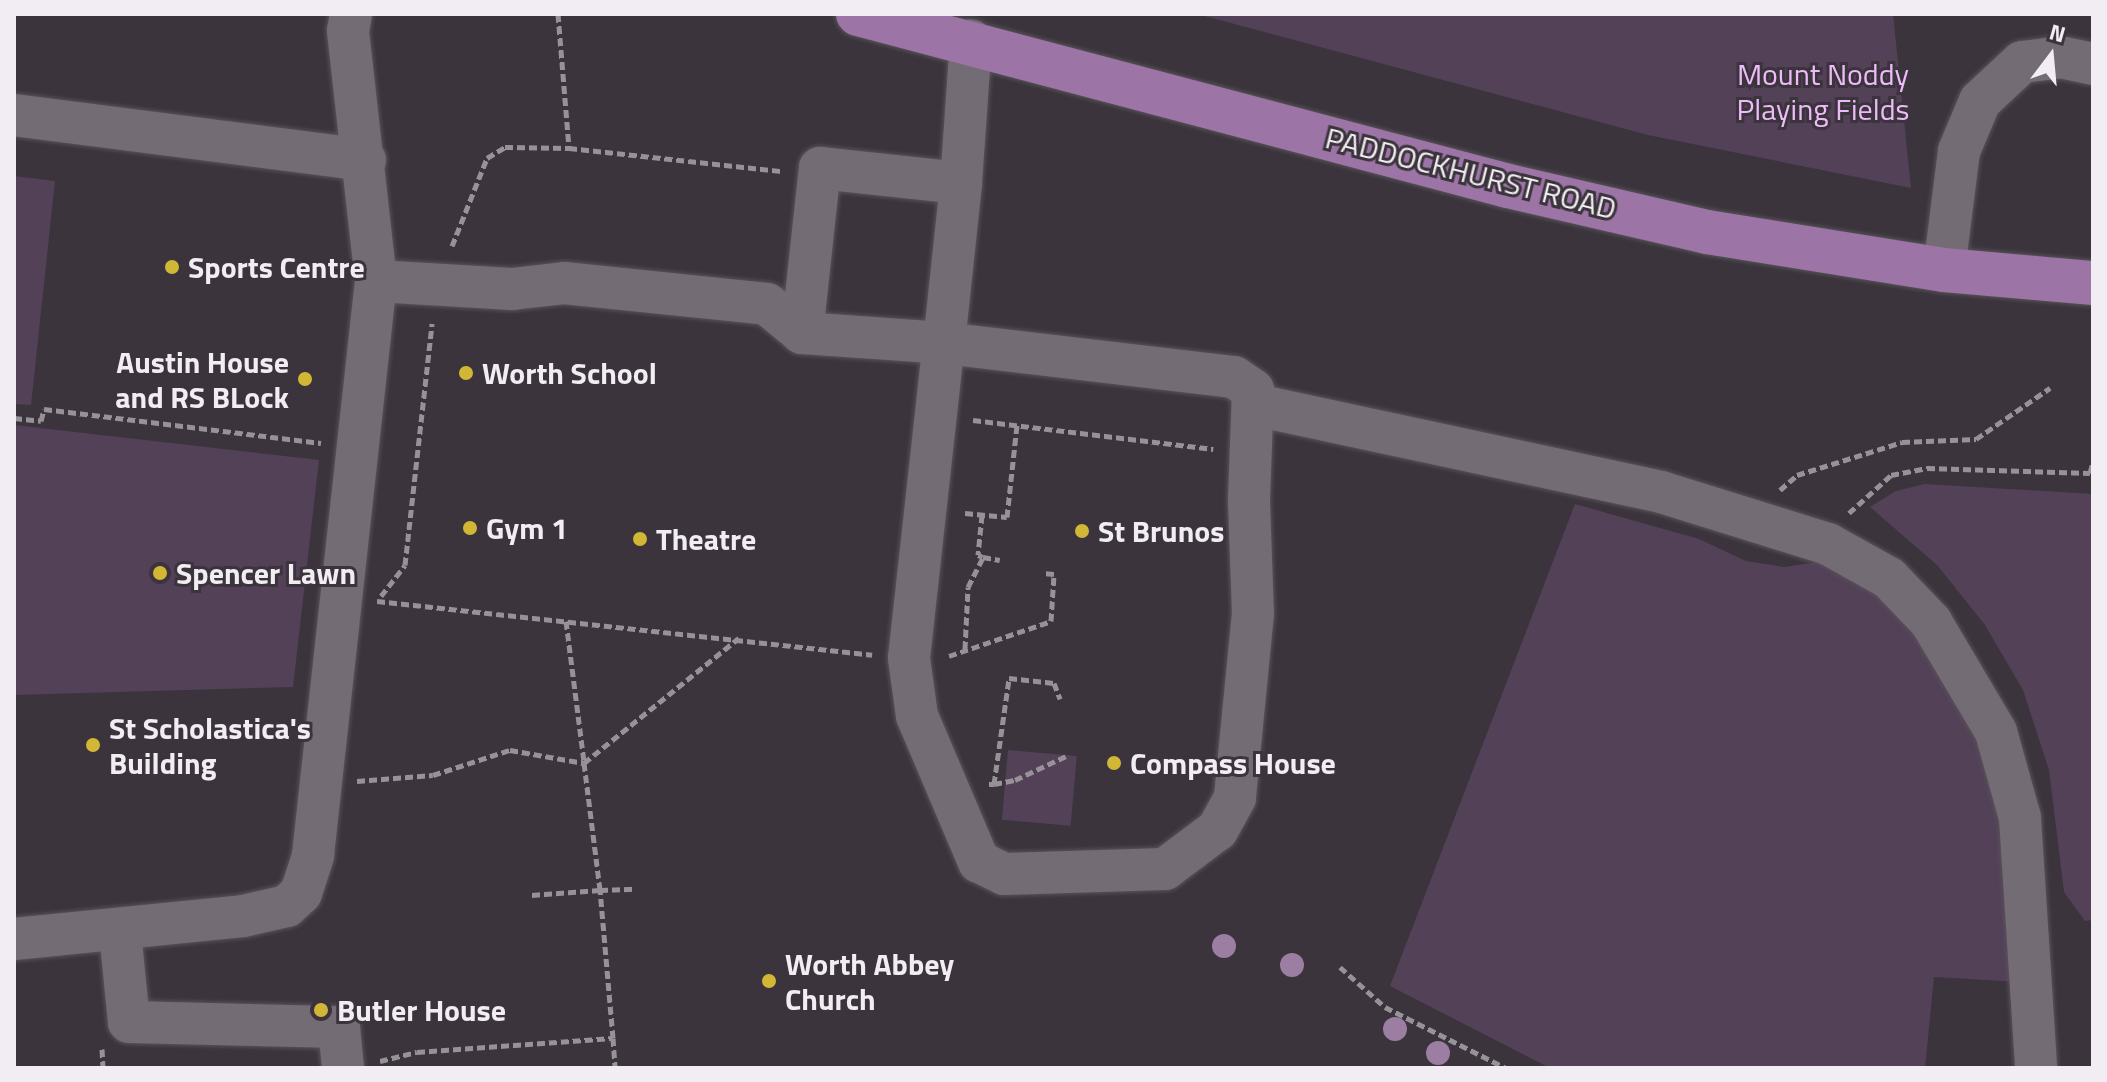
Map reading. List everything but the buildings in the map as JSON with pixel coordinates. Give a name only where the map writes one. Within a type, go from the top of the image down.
[{"type":"main road","name":"PADDOCKHURST ROAD","points":[[858,14],[971,40],[1508,186],[1707,232],[1944,270],[2093,283]]},
{"type":"lane","points":[[14,939],[120,932],[287,906],[301,893],[313,855],[376,281],[365,160],[348,31],[351,14]]},
{"type":"lane","points":[[376,281],[435,299],[564,283],[767,304],[802,333],[944,343],[1234,377],[1253,390],[1256,405],[1249,501],[1253,613],[1226,734],[1235,798],[1217,830],[1165,869],[1004,874],[979,862],[917,716],[909,663],[944,343],[961,183],[971,40]]},
{"type":"lane","points":[[1944,270],[1959,151],[1980,101],[2022,62],[2060,57],[2093,64]]},
{"type":"lane","points":[[14,115],[365,160]]},
{"type":"lane","points":[[802,333],[820,168],[961,183]]},
{"type":"lane","points":[[1256,405],[1661,492],[1828,544],[1889,578],[1931,622],[1996,732],[2020,818],[2036,1068]]},
{"type":"lane","points":[[120,932],[129,1022],[339,1027],[356,1064]]},
{"type":"path","points":[[558,14],[569,148]]},
{"type":"path","points":[[371,614],[405,565],[435,299],[487,158],[505,147],[569,148],[819,176]]},
{"type":"path","points":[[1761,521],[1778,492],[1797,475],[1902,442],[1976,439],[2050,388]]},
{"type":"path","points":[[14,418],[41,421],[44,409],[357,448]]},
{"type":"path","points":[[957,418],[1225,450]]},
{"type":"path","points":[[953,512],[1007,517],[1017,425]]},
{"type":"path","points":[[1828,544],[1853,506],[1891,475],[1927,468],[2090,473],[2093,462]]},
{"type":"path","points":[[982,515],[978,555],[1000,560]]},
{"type":"path","points":[[965,649],[968,587],[983,557]]},
{"type":"path","points":[[378,600],[740,637],[909,663],[965,649],[1051,621],[1054,574],[1043,573]]},
{"type":"path","points":[[566,621],[600,890],[615,1068]]},
{"type":"path","points":[[321,784],[433,775],[510,750],[584,763],[740,637]]},
{"type":"path","points":[[994,784],[1009,678],[1054,683],[1060,699]]},
{"type":"path","points":[[943,782],[994,784],[1015,780],[1066,756]]},
{"type":"path","points":[[531,895],[636,889]]},
{"type":"path","points":[[1340,967],[1385,1007],[1506,1068]]},
{"type":"path","points":[[356,1064],[417,1052],[613,1038]]},
{"type":"green space","name":"Mount Noddy Playing Fields","points":[[1197,14],[1893,14],[1911,188],[1648,135]]},
{"type":"green space","points":[[14,176],[55,181],[31,405],[14,404]]},
{"type":"green space","name":"Spencer Lawn","points":[[14,425],[319,460],[293,687],[14,695]]},
{"type":"green space","points":[[1925,484],[2093,494],[2093,920],[2085,921],[2064,892],[2049,770],[2023,690],[1985,625],[1937,565],[1870,507],[1896,491]]},
{"type":"green space","points":[[1575,504],[1699,539],[1746,561],[1784,567],[1838,559],[1884,584],[1991,733],[2021,982],[1934,977],[1925,1068],[1550,1068],[1390,986]]},
{"type":"green space","points":[[1008,750],[1077,756],[1071,826],[1002,820]]},
{"type":"place","name":"Sports Centre","points":[[172,267]]},
{"type":"place","name":"Worth School","points":[[466,373]]},
{"type":"place","name":"Austin House and RS BLock","points":[[305,379]]},
{"type":"place","name":"Gym 1","points":[[470,528]]},
{"type":"place","name":"St Brunos","points":[[1082,531]]},
{"type":"place","name":"Theatre","points":[[640,539]]},
{"type":"place","name":"Spencer Lawn","points":[[160,573]]},
{"type":"place","name":"St Scholastica's Building","points":[[93,745]]},
{"type":"place","name":"Compass House","points":[[1114,763]]},
{"type":"place","name":"Worth Abbey Church","points":[[769,981]]},
{"type":"place","name":"Butler House","points":[[321,1010]]}]
